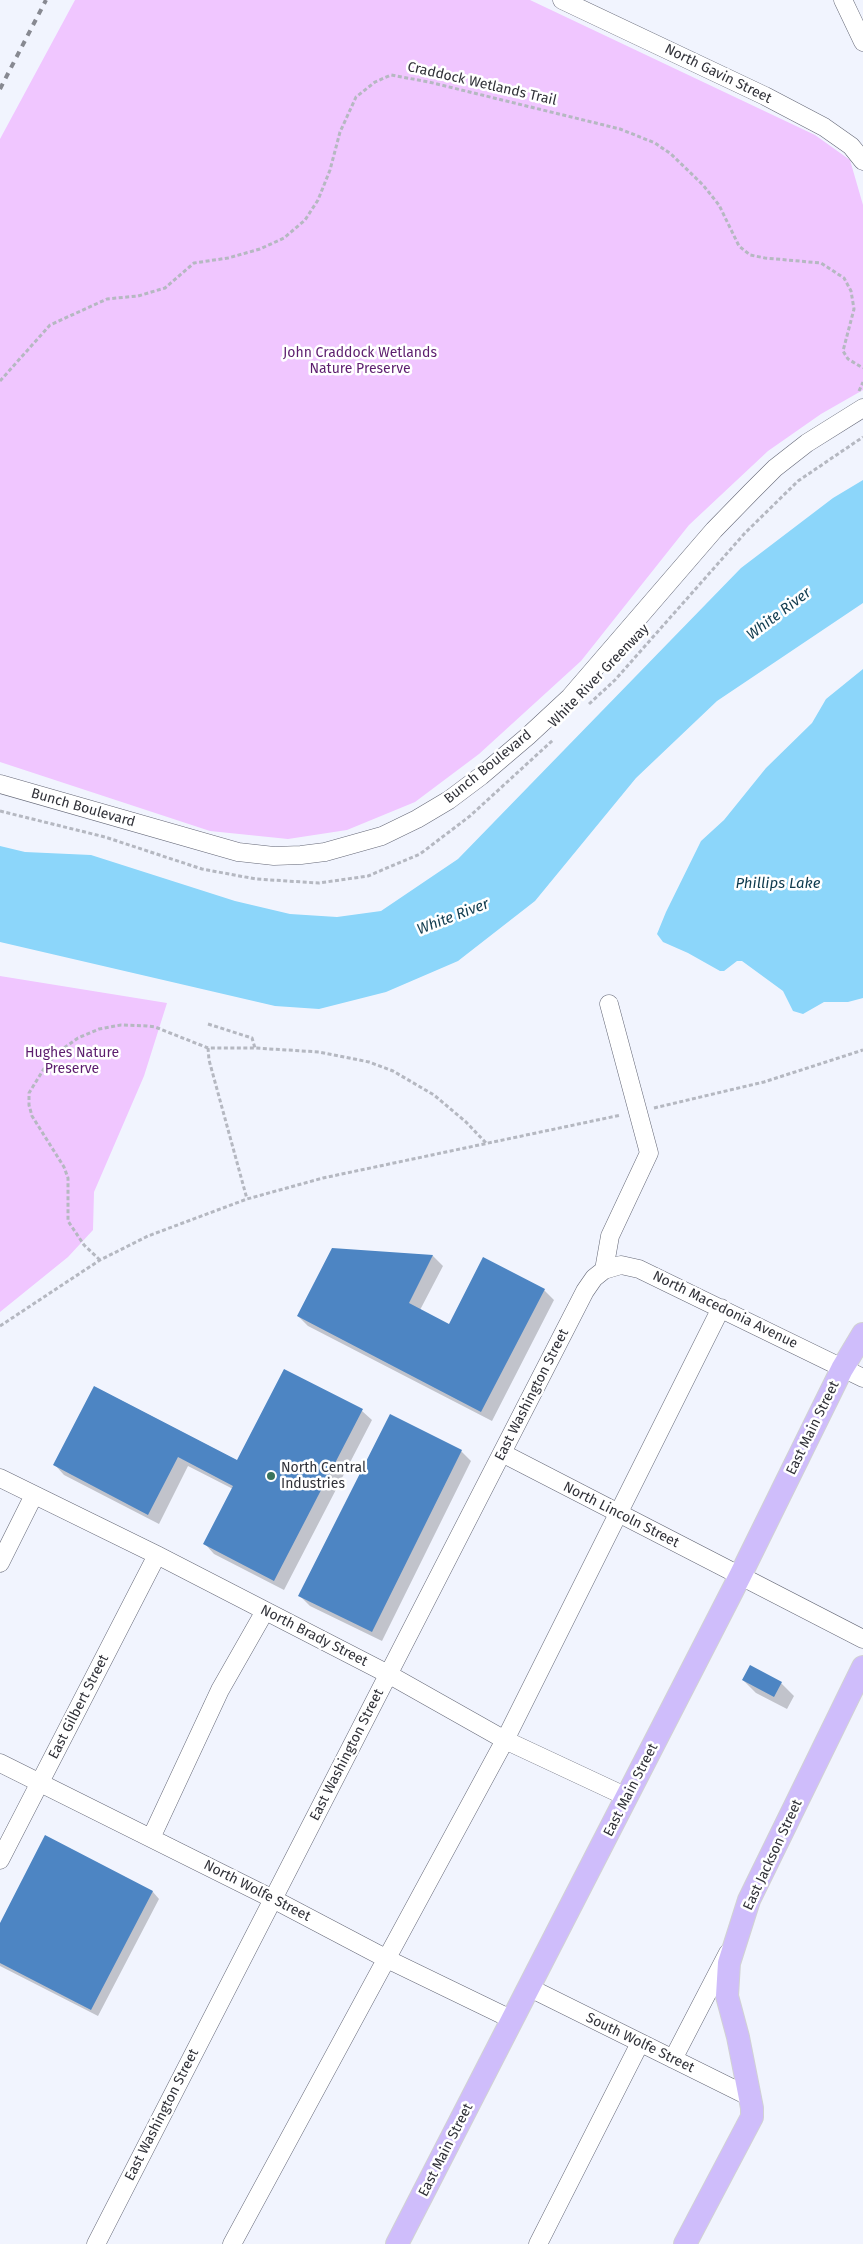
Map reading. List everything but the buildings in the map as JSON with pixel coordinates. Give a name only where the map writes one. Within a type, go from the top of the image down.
[{"type":"main road","name":"East Main Street","points":[[397,2244],[740,1576],[842,1369],[863,1334]]},
{"type":"main road","name":"East Jackson Street","points":[[685,2244],[752,2117],[738,2037],[727,1996],[729,1963],[749,1900],[863,1668]]},
{"type":"street","name":"North Gavin Street","points":[[562,0],[756,92],[824,127],[851,146],[863,161]]},
{"type":"street","points":[[843,0],[863,42]]},
{"type":"street","name":"Bunch Boulevard","points":[[0,784],[238,852],[301,855],[325,852],[382,836],[417,819],[449,800],[528,736],[570,697],[714,530],[752,490],[775,468],[807,443],[863,408]]},
{"type":"street","points":[[604,1270],[610,1236],[649,1153],[608,1004]]},
{"type":"street","name":"North Macedonia Avenue","points":[[604,1270],[621,1264],[630,1266],[806,1348],[842,1369],[863,1378]]},
{"type":"street","name":"East Washington Street","points":[[96,2244],[586,1291],[594,1278],[604,1270]]},
{"type":"street","points":[[232,2244],[505,1740],[721,1308]]},
{"type":"street","name":"North Lincoln Street","points":[[502,1453],[863,1639]]},
{"type":"street","name":"North Brady Street","points":[[0,1478],[157,1554],[388,1674],[505,1740],[627,1797]]},
{"type":"street","points":[[0,1563],[34,1495]]},
{"type":"street","name":"East Gilbert Street","points":[[0,1860],[157,1554]]},
{"type":"street","points":[[152,1838],[220,1690],[266,1611]]},
{"type":"street","name":"North Wolfe Street","points":[[0,1763],[273,1899],[387,1959],[513,2020]]},
{"type":"street","points":[[672,2059],[738,1935]]},
{"type":"street","name":"South Wolfe Street","points":[[530,1988],[750,2097]]},
{"type":"street","points":[[538,2244],[640,2043]]},
{"type":"path","name":"Craddock Wetlands Trail","points":[[0,381],[50,325],[107,299],[138,296],[165,288],[194,263],[228,258],[260,249],[284,238],[305,220],[318,200],[330,170],[340,132],[356,97],[375,82],[390,75],[429,82],[620,129],[655,143],[671,154],[703,185],[719,205],[739,246],[750,254],[765,258],[822,263],[844,278],[851,291],[854,309],[843,351],[848,359],[863,368]]},
{"type":"path","name":"White River Greenway","points":[[588,706],[615,680],[745,533],[798,482],[863,437]]},
{"type":"path","name":"White River Greenway","points":[[0,811],[105,837],[202,869],[256,879],[319,883],[368,876],[420,854],[470,816],[554,738]]},
{"type":"path","points":[[208,1024],[252,1038],[255,1048]]},
{"type":"path","points":[[100,1260],[84,1244],[68,1221],[68,1178],[64,1168],[32,1116],[29,1105],[29,1093],[45,1067],[57,1053],[78,1038],[100,1029],[121,1025],[155,1027],[208,1048],[255,1048],[336,1054],[382,1066],[406,1078],[447,1105],[487,1145]]},
{"type":"path","points":[[208,1048],[209,1060],[247,1199]]},
{"type":"path","points":[[0,1326],[100,1260],[148,1236],[247,1199],[323,1178],[487,1145],[764,1082],[863,1050]]},
{"type":"green space","name":"John Craddock Wetlands Nature Preserve","points":[[75,0],[530,0],[815,135],[850,160],[863,205],[863,390],[821,414],[768,451],[689,525],[581,661],[479,754],[415,802],[347,830],[288,839],[210,831],[0,762],[0,139]]},
{"type":"green space","name":"Hughes Nature Preserve","points":[[0,976],[167,1003],[144,1076],[94,1192],[93,1230],[68,1257],[0,1312]]},
{"type":"water","name":"White River","points":[[863,480],[863,603],[717,701],[636,778],[535,901],[458,961],[386,992],[319,1009],[275,1006],[0,942],[0,846],[25,852],[91,855],[235,901],[290,914],[337,917],[381,911],[458,859],[741,568],[833,498]]},
{"type":"water","name":"Phillips Lake","points":[[863,669],[863,998],[848,1002],[824,1002],[803,1014],[793,1011],[783,991],[742,961],[737,961],[724,971],[720,971],[688,953],[663,942],[657,934],[701,841],[724,820],[766,768],[812,723],[826,699]]},
{"type":"railway","points":[[0,89],[46,0]]},
{"type":"place","name":"North Central Industries","points":[[271,1476]]}]
